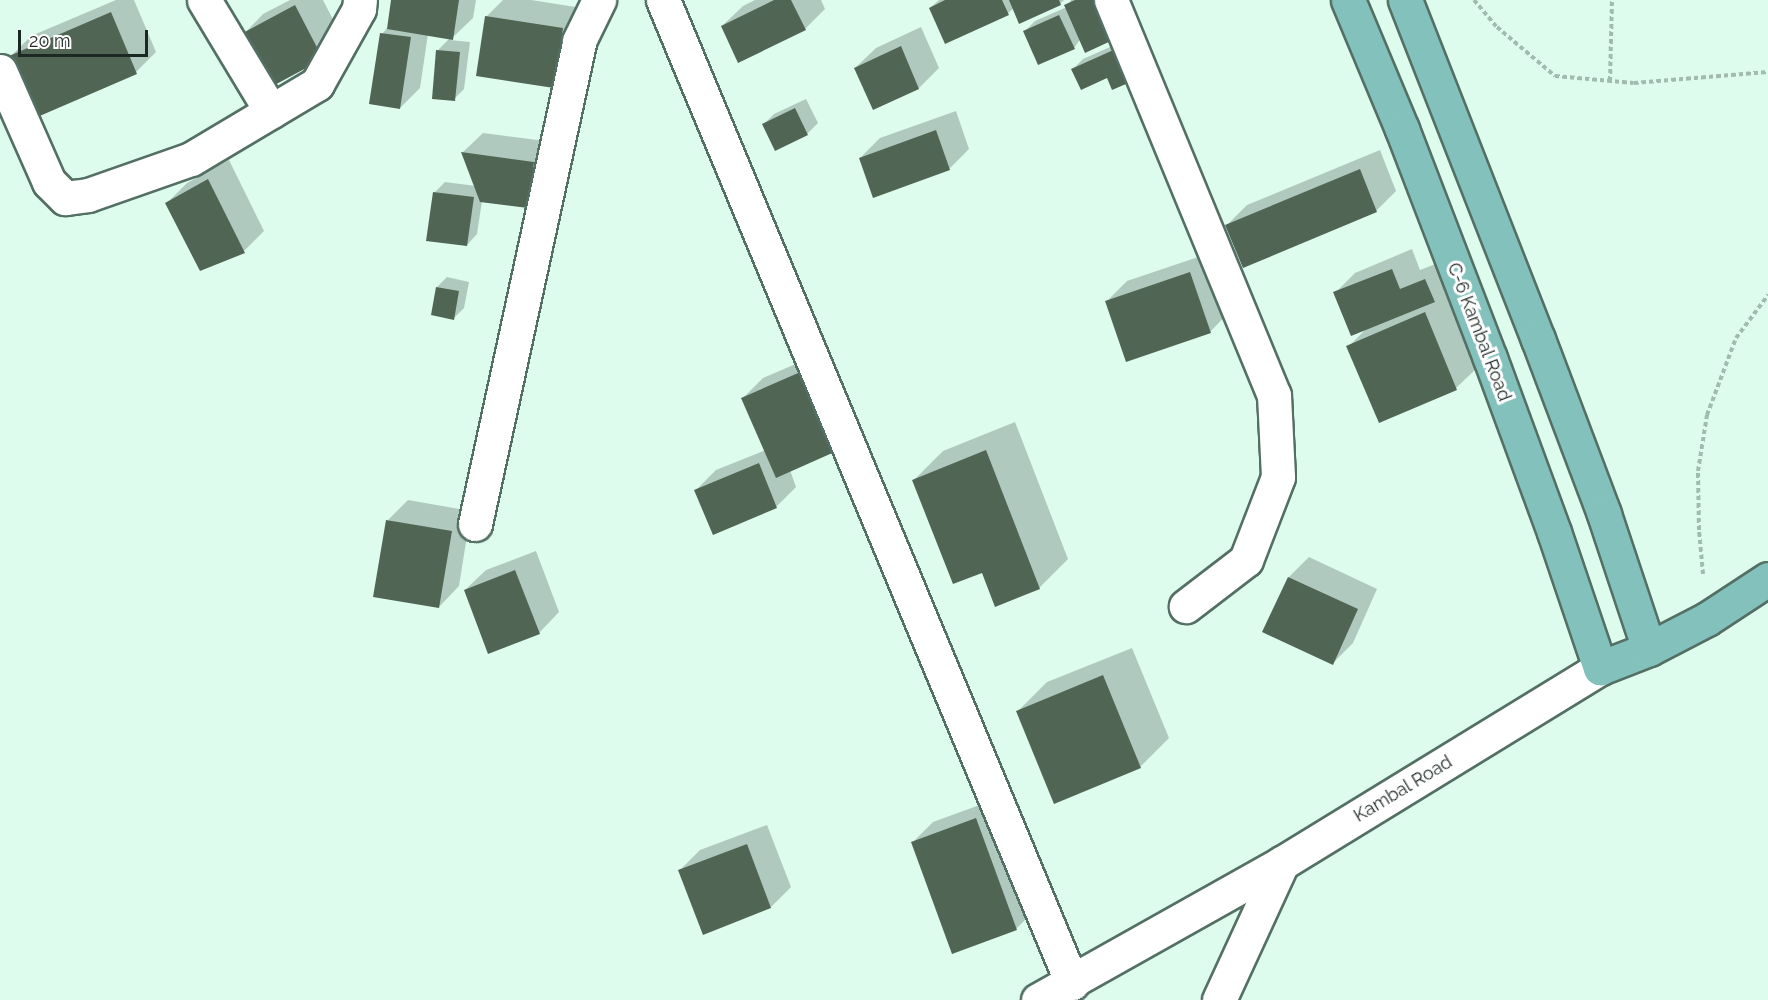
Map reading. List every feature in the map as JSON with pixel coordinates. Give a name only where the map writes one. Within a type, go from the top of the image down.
[{"type":"main road","name":"C-6 Kambal Road","points":[[1348,0],[1402,129],[1490,358],[1554,532],[1600,668]]},
{"type":"main road","points":[[1405,0],[1604,514],[1649,649]]},
{"type":"main road","name":"Kambal Road","points":[[1600,668],[1649,649],[1707,619],[1768,579]]},
{"type":"street","points":[[204,0],[271,111]]},
{"type":"street","points":[[0,70],[49,182],[65,198],[88,195],[191,159],[317,84],[359,9],[360,0]]},
{"type":"street","points":[[475,524],[579,41],[599,0]]},
{"type":"street","points":[[663,0],[1072,983]]},
{"type":"street","points":[[1111,0],[1274,395],[1278,477],[1246,560],[1186,606]]},
{"type":"street","name":"Kambal Road","points":[[1038,1000],[1072,983],[1282,863],[1600,668]]},
{"type":"street","points":[[1219,1000],[1282,863]]},
{"type":"path","points":[[1474,0],[1497,27],[1555,76],[1634,82],[1768,72]]},
{"type":"path","points":[[1610,81],[1612,0]]},
{"type":"path","points":[[1707,619],[1699,530],[1698,471],[1707,415],[1736,338],[1768,295]]},
{"type":"building","points":[[391,0],[459,0],[453,40],[387,29]]},
{"type":"building","points":[[774,0],[791,0],[806,30],[738,63],[721,26]]},
{"type":"building","points":[[945,0],[1002,0],[1009,15],[945,44],[929,8]]},
{"type":"building","points":[[1009,0],[1059,0],[1061,5],[1019,24]]},
{"type":"building","points":[[1075,0],[1095,0],[1113,40],[1085,53],[1064,5]]},
{"type":"building","points":[[295,5],[323,59],[269,88],[241,34]]},
{"type":"building","points":[[111,12],[137,74],[35,118],[9,56]]},
{"type":"building","points":[[1059,15],[1075,49],[1038,65],[1023,31]]},
{"type":"building","points":[[485,16],[563,28],[554,88],[476,76]]},
{"type":"building","points":[[380,33],[411,37],[400,109],[369,104]]},
{"type":"building","points":[[901,46],[919,89],[873,110],[854,68]]},
{"type":"building","points":[[1118,48],[1133,81],[1112,90],[1107,78],[1081,90],[1071,69]]},
{"type":"building","points":[[436,50],[460,52],[455,101],[432,99]]},
{"type":"building","points":[[795,108],[808,135],[775,151],[762,124]]},
{"type":"building","points":[[936,130],[950,170],[873,198],[859,158]]},
{"type":"building","points":[[461,152],[534,162],[528,208],[480,202]]},
{"type":"building","points":[[1360,169],[1377,212],[1243,268],[1225,225]]},
{"type":"building","points":[[208,179],[245,253],[200,271],[165,203]]},
{"type":"building","points":[[433,192],[474,197],[467,246],[426,241]]},
{"type":"building","points":[[1392,269],[1400,289],[1425,279],[1435,302],[1351,336],[1333,292]]},
{"type":"building","points":[[1190,272],[1211,333],[1126,362],[1105,301]]},
{"type":"building","points":[[436,287],[459,291],[454,320],[431,315]]},
{"type":"building","points":[[1425,312],[1457,390],[1379,423],[1346,346]]},
{"type":"building","points":[[805,370],[839,450],[776,478],[741,398]]},
{"type":"building","points":[[986,450],[1040,589],[995,607],[982,573],[953,584],[912,480]]},
{"type":"building","points":[[759,463],[777,508],[713,535],[694,490]]},
{"type":"building","points":[[386,520],[452,531],[439,608],[373,597]]},
{"type":"building","points":[[515,570],[540,634],[488,654],[464,590]]},
{"type":"building","points":[[1288,577],[1358,609],[1333,665],[1262,632]]},
{"type":"building","points":[[1103,675],[1141,768],[1054,804],[1016,711]]},
{"type":"building","points":[[976,818],[1017,930],[952,954],[911,842]]},
{"type":"building","points":[[747,844],[771,908],[703,935],[678,870]]}]
